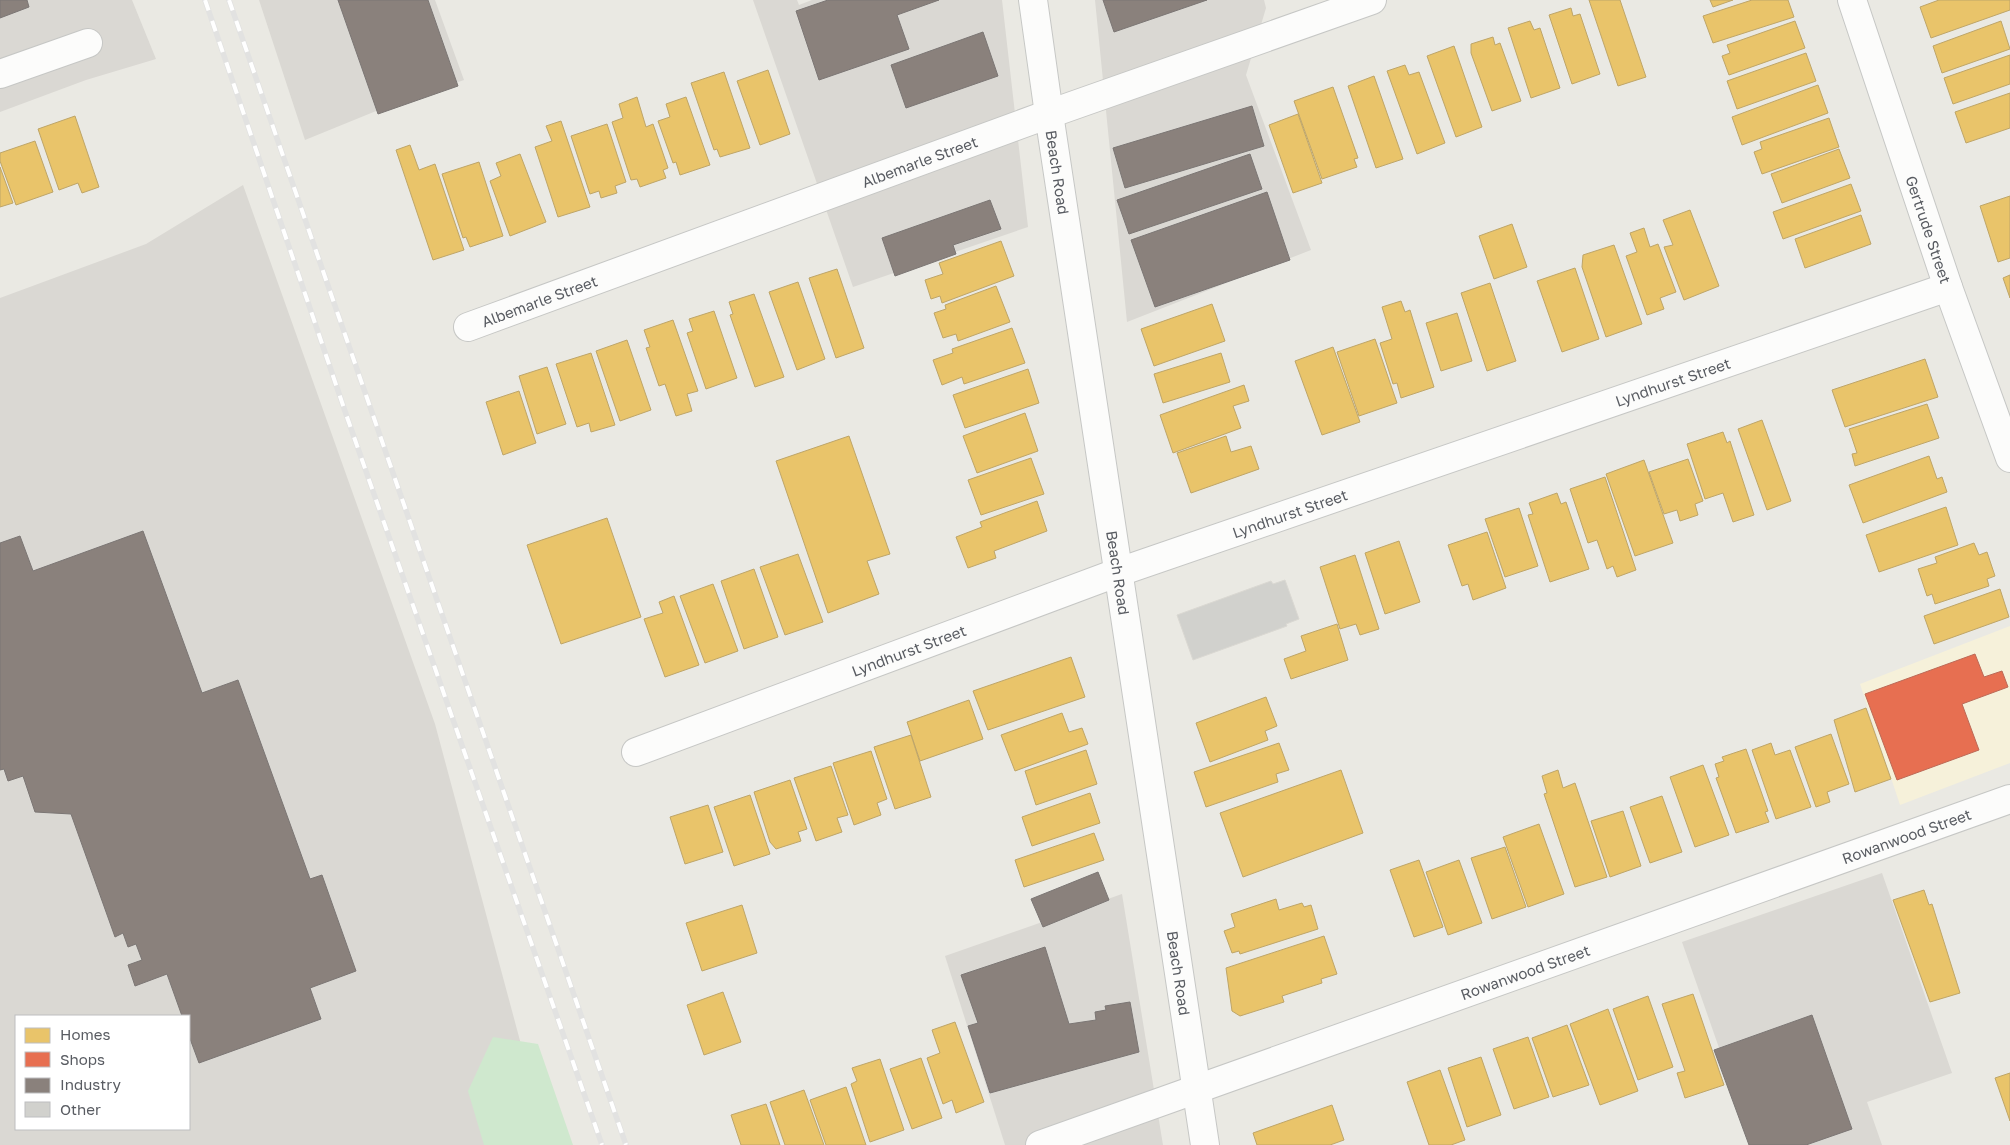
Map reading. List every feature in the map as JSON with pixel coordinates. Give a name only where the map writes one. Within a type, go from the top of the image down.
[{"type":"street","name":"Beach Road","points":[[1033,0],[1205,1145]]},
{"type":"street","name":"Albemarle Street","points":[[468,327],[1049,114],[1372,0]]},
{"type":"street","name":"Gertrude Street","points":[[1852,0],[1948,287],[2010,458]]},
{"type":"street","points":[[0,74],[88,43]]},
{"type":"street","name":"Lyndhurst Street","points":[[636,752],[1119,572],[1948,287]]},
{"type":"street","name":"Rowanwood Street","points":[[1040,1145],[2010,799]]},
{"type":"shaded area","points":[[0,0],[132,0],[156,59],[86,80],[0,112]]},
{"type":"shaded area","points":[[259,0],[435,0],[464,80],[381,109],[305,140]]},
{"type":"shaded area","points":[[753,0],[797,0],[799,5],[812,0],[1002,0],[1028,227],[853,287]]},
{"type":"shaded area","points":[[1095,0],[1264,0],[1266,8],[1246,75],[1311,250],[1127,322]]},
{"type":"shaded area","points":[[243,185],[435,724],[548,1145],[0,1145],[0,298],[146,244]]},
{"type":"shaded area","points":[[2010,626],[2010,763],[1900,805],[1860,684]]},
{"type":"shaded area","points":[[1882,873],[1952,1073],[1867,1102],[1882,1145],[1753,1145],[1682,942]]},
{"type":"shaded area","points":[[1122,894],[1163,1145],[1005,1145],[945,956]]},
{"type":"green space","points":[[493,1037],[538,1044],[573,1145],[484,1145],[468,1091]]},
{"type":"building: Homes","points":[[1589,0],[1620,0],[1646,77],[1618,86]]},
{"type":"building: Homes","points":[[1710,0],[1733,0],[1713,7]]},
{"type":"building: Homes","points":[[1752,0],[1788,0],[1794,17],[1713,43],[1703,16]]},
{"type":"building: Homes","points":[[1939,0],[2010,0],[2010,10],[1931,38],[1920,7]]},
{"type":"building: Homes","points":[[1571,8],[1573,16],[1580,14],[1600,74],[1572,84],[1549,15]]},
{"type":"building: Homes","points":[[1530,21],[1534,30],[1540,28],[1560,88],[1531,98],[1508,28]]},
{"type":"building: Homes","points":[[1795,21],[1805,48],[1729,75],[1722,56],[1730,53],[1727,45]]},
{"type":"building: Homes","points":[[2001,21],[2010,49],[1942,73],[1933,46]]},
{"type":"building: Homes","points":[[1493,37],[1495,45],[1500,43],[1521,101],[1492,111],[1471,53],[1471,44]]},
{"type":"building: Homes","points":[[1454,46],[1482,127],[1456,137],[1427,56]]},
{"type":"building: Homes","points":[[1806,53],[1816,81],[1737,109],[1727,81]]},
{"type":"building: Homes","points":[[2010,55],[2010,84],[1953,104],[1944,78]]},
{"type":"building: Homes","points":[[1405,65],[1409,75],[1419,72],[1445,143],[1417,154],[1387,71]]},
{"type":"building: Homes","points":[[768,70],[790,134],[760,145],[737,81]]},
{"type":"building: Homes","points":[[724,72],[750,148],[720,157],[717,149],[714,150],[691,83]]},
{"type":"building: Homes","points":[[1374,76],[1403,159],[1376,168],[1348,86]]},
{"type":"building: Homes","points":[[1818,85],[1828,113],[1742,145],[1732,117]]},
{"type":"building: Homes","points":[[1333,87],[1358,158],[1354,159],[1357,167],[1322,179],[1294,101]]},
{"type":"building: Homes","points":[[2010,93],[2010,128],[1966,143],[1955,112]]},
{"type":"building: Homes","points":[[637,97],[646,127],[653,124],[668,168],[663,170],[666,178],[640,187],[637,179],[631,180],[612,122],[623,118],[619,104]]},
{"type":"building: Homes","points":[[686,97],[710,165],[680,175],[676,162],[673,163],[658,121],[670,117],[666,104]]},
{"type":"building: Homes","points":[[1298,114],[1322,183],[1293,193],[1269,125]]},
{"type":"building: Homes","points":[[75,116],[99,187],[82,193],[78,183],[59,190],[38,129]]},
{"type":"building: Homes","points":[[1829,118],[1839,147],[1762,174],[1754,152],[1762,149],[1760,142]]},
{"type":"building: Homes","points":[[561,121],[590,207],[558,217],[535,147],[552,141],[546,126]]},
{"type":"building: Homes","points":[[607,124],[626,182],[615,186],[617,193],[601,198],[599,191],[590,194],[571,136]]},
{"type":"building: Homes","points":[[35,141],[53,192],[16,205],[0,161],[0,153]]},
{"type":"building: Homes","points":[[410,145],[419,170],[435,164],[464,250],[433,260],[396,150]]},
{"type":"building: Homes","points":[[1839,149],[1850,178],[1782,203],[1771,174]]},
{"type":"building: Homes","points":[[520,154],[546,222],[510,236],[490,181],[501,176],[496,163]]},
{"type":"building: Homes","points":[[479,162],[503,236],[470,247],[466,237],[463,238],[442,174]]},
{"type":"building: Homes","points":[[0,167],[13,203],[0,207]]},
{"type":"building: Homes","points":[[1851,184],[1861,211],[1783,239],[1773,212]]},
{"type":"building: Homes","points":[[2010,196],[2010,258],[1998,262],[1980,206]]},
{"type":"building: Homes","points":[[1690,210],[1719,286],[1684,300],[1664,247],[1673,245],[1663,220]]},
{"type":"building: Homes","points":[[1861,215],[1871,244],[1805,268],[1795,239]]},
{"type":"building: Homes","points":[[1512,224],[1527,267],[1494,279],[1479,236]]},
{"type":"building: Homes","points":[[1644,228],[1650,247],[1658,244],[1676,292],[1660,298],[1664,309],[1647,315],[1626,256],[1637,252],[1630,233]]},
{"type":"building: Homes","points":[[1001,241],[1014,276],[942,303],[940,296],[931,299],[925,280],[943,274],[939,263]]},
{"type":"building: Homes","points":[[1614,245],[1642,324],[1606,337],[1582,267],[1583,255]]},
{"type":"building: Homes","points":[[1575,268],[1599,339],[1562,352],[1537,281]]},
{"type":"building: Homes","points":[[837,269],[864,348],[836,358],[809,278]]},
{"type":"building: Homes","points":[[2010,275],[2010,298],[2003,278]]},
{"type":"building: Homes","points":[[798,282],[825,359],[797,370],[769,292]]},
{"type":"building: Homes","points":[[1490,283],[1516,361],[1487,371],[1461,293]]},
{"type":"building: Homes","points":[[996,286],[1010,322],[958,341],[956,334],[943,338],[934,313],[946,309],[945,305]]},
{"type":"building: Homes","points":[[754,294],[784,377],[755,387],[730,315],[733,314],[729,302]]},
{"type":"building: Homes","points":[[1401,301],[1405,312],[1410,310],[1434,387],[1401,398],[1397,383],[1393,384],[1380,343],[1392,339],[1382,307]]},
{"type":"building: Homes","points":[[1212,304],[1225,341],[1154,366],[1141,329]]},
{"type":"building: Homes","points":[[714,311],[737,378],[706,389],[687,333],[693,331],[689,319]]},
{"type":"building: Homes","points":[[1457,313],[1472,361],[1441,371],[1426,323]]},
{"type":"building: Homes","points":[[673,320],[698,391],[687,394],[692,411],[676,416],[665,384],[659,386],[646,348],[650,347],[644,330]]},
{"type":"building: Homes","points":[[1012,328],[1025,363],[964,384],[962,377],[942,385],[933,360],[953,353],[952,349]]},
{"type":"building: Homes","points":[[1375,339],[1397,403],[1359,416],[1337,352]]},
{"type":"building: Homes","points":[[627,340],[651,410],[620,421],[596,351]]},
{"type":"building: Homes","points":[[1333,347],[1360,422],[1322,435],[1295,361]]},
{"type":"building: Homes","points":[[591,353],[615,425],[591,432],[589,423],[577,427],[556,364]]},
{"type":"building: Homes","points":[[1221,353],[1230,382],[1163,403],[1154,374]]},
{"type":"building: Homes","points":[[1925,359],[1938,397],[1845,427],[1832,390]]},
{"type":"building: Homes","points":[[547,367],[566,424],[537,434],[519,376]]},
{"type":"building: Homes","points":[[1028,369],[1039,403],[965,428],[953,395]]},
{"type":"building: Homes","points":[[1244,385],[1249,401],[1233,406],[1241,428],[1173,453],[1160,415]]},
{"type":"building: Homes","points":[[519,391],[536,443],[503,455],[486,402]]},
{"type":"building: Homes","points":[[1927,404],[1939,438],[1855,466],[1852,454],[1857,453],[1849,429]]},
{"type":"building: Homes","points":[[1025,413],[1038,451],[977,473],[963,436]]},
{"type":"building: Homes","points":[[1762,420],[1791,501],[1767,510],[1738,429]]},
{"type":"building: Homes","points":[[1723,432],[1727,443],[1730,441],[1754,515],[1733,522],[1723,493],[1705,499],[1687,444]]},
{"type":"building: Homes","points":[[849,436],[890,554],[867,561],[879,594],[828,613],[776,461]]},
{"type":"building: Homes","points":[[1226,436],[1231,452],[1251,446],[1259,469],[1191,493],[1177,453]]},
{"type":"building: Homes","points":[[1929,456],[1937,479],[1942,477],[1947,492],[1863,523],[1849,485]]},
{"type":"building: Homes","points":[[1031,458],[1044,494],[981,515],[968,480]]},
{"type":"building: Homes","points":[[1688,459],[1703,501],[1695,504],[1698,515],[1680,521],[1677,510],[1664,514],[1649,472]]},
{"type":"building: Homes","points":[[1644,460],[1673,543],[1635,556],[1606,474]]},
{"type":"building: Homes","points":[[1605,477],[1636,570],[1617,577],[1613,566],[1607,569],[1597,540],[1588,543],[1570,489]]},
{"type":"building: Homes","points":[[1557,493],[1561,504],[1566,502],[1589,569],[1550,582],[1528,515],[1533,514],[1529,503]]},
{"type":"building: Homes","points":[[1037,501],[1047,531],[994,551],[996,558],[968,568],[956,537],[982,527],[980,522]]},
{"type":"building: Homes","points":[[1946,507],[1958,545],[1879,572],[1866,535]]},
{"type":"building: Homes","points":[[1519,508],[1538,566],[1505,577],[1485,519]]},
{"type":"building: Homes","points":[[607,518],[641,617],[561,644],[527,545]]},
{"type":"building: Homes","points":[[1487,532],[1506,588],[1473,600],[1468,584],[1462,586],[1448,545]]},
{"type":"building: Homes","points":[[1399,541],[1420,602],[1385,614],[1365,553]]},
{"type":"building: Homes","points":[[1974,543],[1979,555],[1987,552],[1995,576],[1987,579],[1989,586],[1935,604],[1932,594],[1927,596],[1918,569],[1937,563],[1935,557]]},
{"type":"building: Homes","points":[[798,554],[823,622],[785,635],[760,567]]},
{"type":"building: Homes","points":[[1355,555],[1379,629],[1360,635],[1356,624],[1340,629],[1320,567]]},
{"type":"building: Homes","points":[[754,569],[778,637],[744,649],[721,581]]},
{"type":"building: Homes","points":[[713,584],[738,651],[705,663],[680,596]]},
{"type":"building: Homes","points":[[2000,589],[2009,617],[1934,644],[1924,616]]},
{"type":"building: Homes","points":[[674,596],[699,665],[665,677],[644,619],[663,613],[659,602]]},
{"type":"building: Homes","points":[[1337,624],[1348,660],[1291,679],[1284,659],[1306,651],[1301,636]]},
{"type":"building: Homes","points":[[1071,657],[1085,697],[988,730],[973,691]]},
{"type":"building: Homes","points":[[1266,697],[1277,726],[1265,731],[1268,740],[1210,762],[1196,723]]},
{"type":"building: Homes","points":[[969,700],[983,739],[920,761],[907,722]]},
{"type":"building: Homes","points":[[1866,708],[1891,779],[1855,792],[1834,720]]},
{"type":"building: Homes","points":[[1062,713],[1069,732],[1082,728],[1088,744],[1015,771],[1001,735]]},
{"type":"building: Homes","points":[[1831,734],[1849,784],[1827,792],[1830,802],[1816,807],[1795,747]]},
{"type":"building: Homes","points":[[911,735],[931,797],[895,809],[874,747]]},
{"type":"building: Homes","points":[[1279,743],[1289,770],[1276,774],[1278,782],[1206,807],[1194,772]]},
{"type":"building: Homes","points":[[1771,743],[1775,755],[1790,750],[1811,807],[1776,819],[1752,750]]},
{"type":"building: Homes","points":[[1746,749],[1768,811],[1765,812],[1769,822],[1736,833],[1716,778],[1719,777],[1715,764],[1724,761],[1722,757]]},
{"type":"building: Homes","points":[[1086,750],[1097,784],[1036,805],[1025,771]]},
{"type":"building: Homes","points":[[871,751],[887,799],[877,803],[881,815],[854,825],[833,763]]},
{"type":"building: Homes","points":[[1703,765],[1729,835],[1695,847],[1670,777]]},
{"type":"building: Homes","points":[[831,766],[848,815],[837,818],[842,832],[816,841],[794,778]]},
{"type":"building: Homes","points":[[1341,770],[1363,833],[1243,877],[1220,813]]},
{"type":"building: Homes","points":[[1558,770],[1563,788],[1575,783],[1607,877],[1575,887],[1544,794],[1547,793],[1542,776]]},
{"type":"building: Homes","points":[[790,780],[807,829],[798,832],[801,841],[776,849],[770,842],[754,792]]},
{"type":"building: Homes","points":[[1090,793],[1100,823],[1032,846],[1022,817]]},
{"type":"building: Homes","points":[[750,795],[770,854],[734,866],[714,807]]},
{"type":"building: Homes","points":[[1662,796],[1682,852],[1650,863],[1630,807]]},
{"type":"building: Homes","points":[[708,805],[723,852],[685,864],[670,817]]},
{"type":"building: Homes","points":[[1623,811],[1641,866],[1610,877],[1591,821]]},
{"type":"building: Homes","points":[[1539,824],[1564,894],[1528,907],[1503,837]]},
{"type":"building: Homes","points":[[1094,833],[1104,860],[1024,887],[1015,860]]},
{"type":"building: Homes","points":[[1505,847],[1526,907],[1492,919],[1471,858]]},
{"type":"building: Homes","points":[[1419,860],[1443,927],[1414,937],[1390,870]]},
{"type":"building: Homes","points":[[1459,860],[1482,923],[1448,935],[1426,872]]},
{"type":"building: Homes","points":[[1924,890],[1929,905],[1932,904],[1960,993],[1930,1002],[1893,900]]},
{"type":"building: Homes","points":[[1276,899],[1279,910],[1302,903],[1304,907],[1311,905],[1318,929],[1240,954],[1239,951],[1232,953],[1224,931],[1235,927],[1231,914]]},
{"type":"building: Homes","points":[[742,905],[757,953],[702,971],[686,923]]},
{"type":"building: Homes","points":[[1324,936],[1337,974],[1321,979],[1322,983],[1282,996],[1284,1002],[1240,1016],[1232,1011],[1226,968]]},
{"type":"building: Homes","points":[[723,992],[741,1042],[704,1055],[687,1005]]},
{"type":"building: Homes","points":[[1693,994],[1724,1085],[1685,1098],[1677,1073],[1685,1071],[1662,1004]]},
{"type":"building: Homes","points":[[1648,996],[1673,1067],[1638,1080],[1613,1009]]},
{"type":"building: Homes","points":[[1608,1009],[1638,1091],[1600,1105],[1570,1024]]},
{"type":"building: Homes","points":[[955,1022],[984,1102],[956,1113],[952,1100],[943,1104],[927,1058],[940,1053],[932,1030]]},
{"type":"building: Homes","points":[[1567,1025],[1589,1085],[1553,1097],[1532,1038]]},
{"type":"building: Homes","points":[[1528,1037],[1549,1097],[1514,1109],[1493,1049]]},
{"type":"building: Homes","points":[[1481,1057],[1501,1115],[1467,1127],[1448,1068]]},
{"type":"building: Homes","points":[[921,1058],[942,1118],[912,1129],[890,1069]]},
{"type":"building: Homes","points":[[880,1059],[904,1130],[870,1142],[851,1084],[857,1081],[852,1068]]},
{"type":"building: Homes","points":[[1440,1070],[1465,1140],[1451,1145],[1429,1145],[1407,1082]]},
{"type":"building: Homes","points":[[2010,1073],[2010,1121],[1995,1078]]},
{"type":"building: Homes","points":[[846,1087],[866,1145],[826,1145],[810,1100]]},
{"type":"building: Homes","points":[[804,1090],[824,1145],[785,1145],[770,1102]]},
{"type":"building: Homes","points":[[766,1104],[780,1145],[741,1145],[731,1115]]},
{"type":"building: Homes","points":[[1332,1105],[1344,1140],[1330,1145],[1257,1145],[1253,1133]]},
{"type":"building: Shops","points":[[1975,654],[1984,677],[2002,671],[2008,687],[1962,704],[1979,750],[1897,780],[1865,694]]},
{"type":"building: Industry","points":[[0,0],[27,0],[29,7],[0,18]]},
{"type":"building: Industry","points":[[338,0],[428,0],[458,86],[378,114]]},
{"type":"building: Industry","points":[[828,0],[939,0],[897,15],[909,49],[819,80],[796,11]]},
{"type":"building: Industry","points":[[1103,0],[1207,0],[1114,32]]},
{"type":"building: Industry","points":[[983,32],[998,76],[906,108],[891,65]]},
{"type":"building: Industry","points":[[1252,106],[1264,146],[1125,188],[1113,148]]},
{"type":"building: Industry","points":[[1250,154],[1262,189],[1129,234],[1117,200]]},
{"type":"building: Industry","points":[[1267,192],[1290,260],[1155,307],[1131,240]]},
{"type":"building: Industry","points":[[990,200],[1001,229],[953,245],[956,254],[895,276],[882,238]]},
{"type":"building: Industry","points":[[143,531],[202,693],[238,680],[310,879],[322,875],[356,971],[310,988],[321,1019],[199,1063],[190,1039],[190,1015],[182,1015],[167,974],[135,986],[128,965],[142,960],[136,944],[128,947],[123,933],[115,937],[71,814],[35,812],[23,776],[8,781],[4,769],[0,770],[0,543],[20,536],[33,571]]},
{"type":"building: Industry","points":[[1098,872],[1109,900],[1043,927],[1031,899]]},
{"type":"building: Industry","points":[[1045,947],[1069,1024],[1096,1020],[1095,1012],[1106,1010],[1105,1006],[1130,1002],[1139,1052],[990,1093],[968,1026],[978,1023],[961,975]]},
{"type":"building: Industry","points":[[1812,1015],[1852,1129],[1806,1145],[1749,1145],[1714,1050]]},
{"type":"building: Other","points":[[1285,580],[1299,619],[1286,624],[1287,626],[1193,660],[1177,615],[1271,581],[1273,584]]},
{"type":"railway","points":[[205,0],[347,417],[602,1145]]},
{"type":"railway","points":[[229,0],[626,1145]]}]
